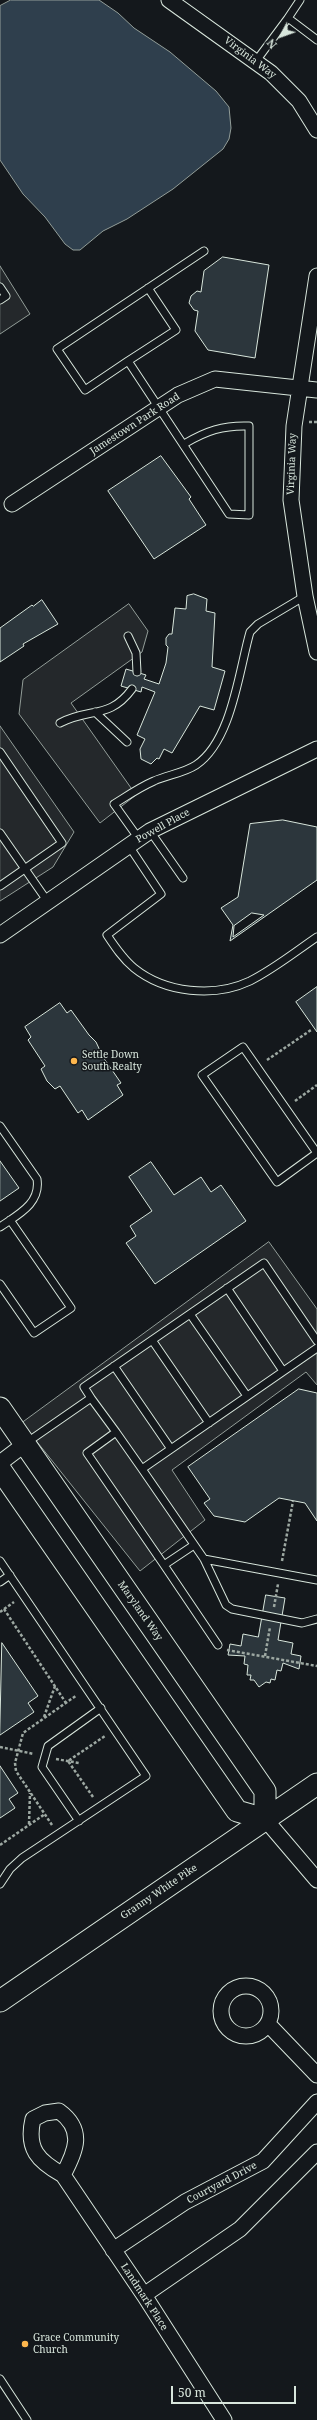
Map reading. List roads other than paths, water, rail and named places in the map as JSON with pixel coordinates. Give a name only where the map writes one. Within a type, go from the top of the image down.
[{"type":"main road","name":"Maryland Way","points":[[0,1408],[265,1791],[265,1819]]},
{"type":"main road","points":[[0,1469],[238,1812],[265,1819]]},
{"type":"main road","name":"Granny White Pike","points":[[0,2001],[317,1784]]},
{"type":"street","name":"Virginia Way","points":[[169,0],[256,61],[299,101],[317,130]]},
{"type":"street","name":"Virginia Way","points":[[317,276],[294,426],[291,500],[305,596],[317,652]]},
{"type":"street","name":"Jamestown Park Road","points":[[12,504],[178,395],[215,379],[317,390]]},
{"type":"street","name":"Powell Place","points":[[0,935],[140,838],[317,749]]},
{"type":"street","points":[[0,1464],[25,1444]]},
{"type":"street","points":[[265,1819],[317,1880]]},
{"type":"street","points":[[268,2024],[317,2074]]},
{"type":"street","name":"Courtyard Drive","points":[[114,2250],[185,2202],[264,2161],[317,2102]]},
{"type":"street","points":[[144,2294],[240,2229],[317,2152]]},
{"type":"street","name":"Landmark Place","points":[[63,2175],[144,2294],[224,2420]]},
{"type":"lane","points":[[256,61],[300,0]]},
{"type":"lane","points":[[288,18],[317,40]]},
{"type":"lane","points":[[148,288],[176,330],[85,390],[57,349],[148,288],[204,251]]},
{"type":"lane","points":[[0,287],[6,296],[0,300]]},
{"type":"lane","points":[[128,361],[160,407],[229,514],[249,515],[249,426],[217,428],[203,433],[184,444]]},
{"type":"lane","points":[[182,878],[140,838],[114,804],[154,781],[196,765],[209,752],[223,728],[232,705],[248,639],[254,628],[305,596]]},
{"type":"lane","points":[[128,636],[136,653],[136,672]]},
{"type":"lane","points":[[60,723],[82,713],[105,711],[119,704],[132,689]]},
{"type":"lane","points":[[95,712],[127,742]]},
{"type":"lane","points":[[0,752],[62,843],[0,886]]},
{"type":"lane","points":[[0,833],[48,902]]},
{"type":"lane","points":[[140,838],[161,894],[107,935],[121,956],[149,978],[166,985],[198,991],[233,987],[249,981],[270,970],[317,937]]},
{"type":"lane","points":[[243,1047],[317,1153],[277,1182],[202,1076],[243,1047]]},
{"type":"lane","points":[[0,1126],[37,1180],[38,1187],[31,1204],[0,1227]]},
{"type":"lane","points":[[0,1284],[34,1333],[70,1308],[10,1220]]},
{"type":"lane","points":[[317,1341],[264,1263],[84,1387],[204,1559],[222,1598],[232,1609],[302,1623],[317,1619]]},
{"type":"lane","points":[[227,1288],[283,1371]]},
{"type":"lane","points":[[190,1314],[247,1396]]},
{"type":"lane","points":[[152,1340],[209,1423]]},
{"type":"lane","points":[[142,1469],[317,1348]]},
{"type":"lane","points":[[114,1366],[171,1449]]},
{"type":"lane","points":[[25,1444],[91,1398]]},
{"type":"lane","points":[[116,1432],[87,1452],[218,1645]]},
{"type":"lane","points":[[164,1565],[194,1545]]},
{"type":"lane","points":[[204,1559],[317,1580]]},
{"type":"lane","points":[[0,1561],[102,1708],[146,1776],[19,1860],[10,1869],[0,1884]]},
{"type":"lane","points":[[0,1582],[10,1575]]},
{"type":"lane","points":[[79,1821],[42,1767],[48,1746],[102,1708]]},
{"type":"lane","points":[[0,2379],[27,2420]]},
{"type":"water","points":[[11,0],[99,0],[118,13],[134,28],[170,52],[216,91],[229,107],[231,128],[229,139],[223,149],[173,189],[127,219],[103,231],[80,250],[73,250],[65,244],[45,217],[23,194],[0,160],[0,6]]},
{"type":"place","name":"Settle Down South Realty","points":[[74,1061]]},
{"type":"place","name":"Grace Community Church","points":[[25,2344]]}]
